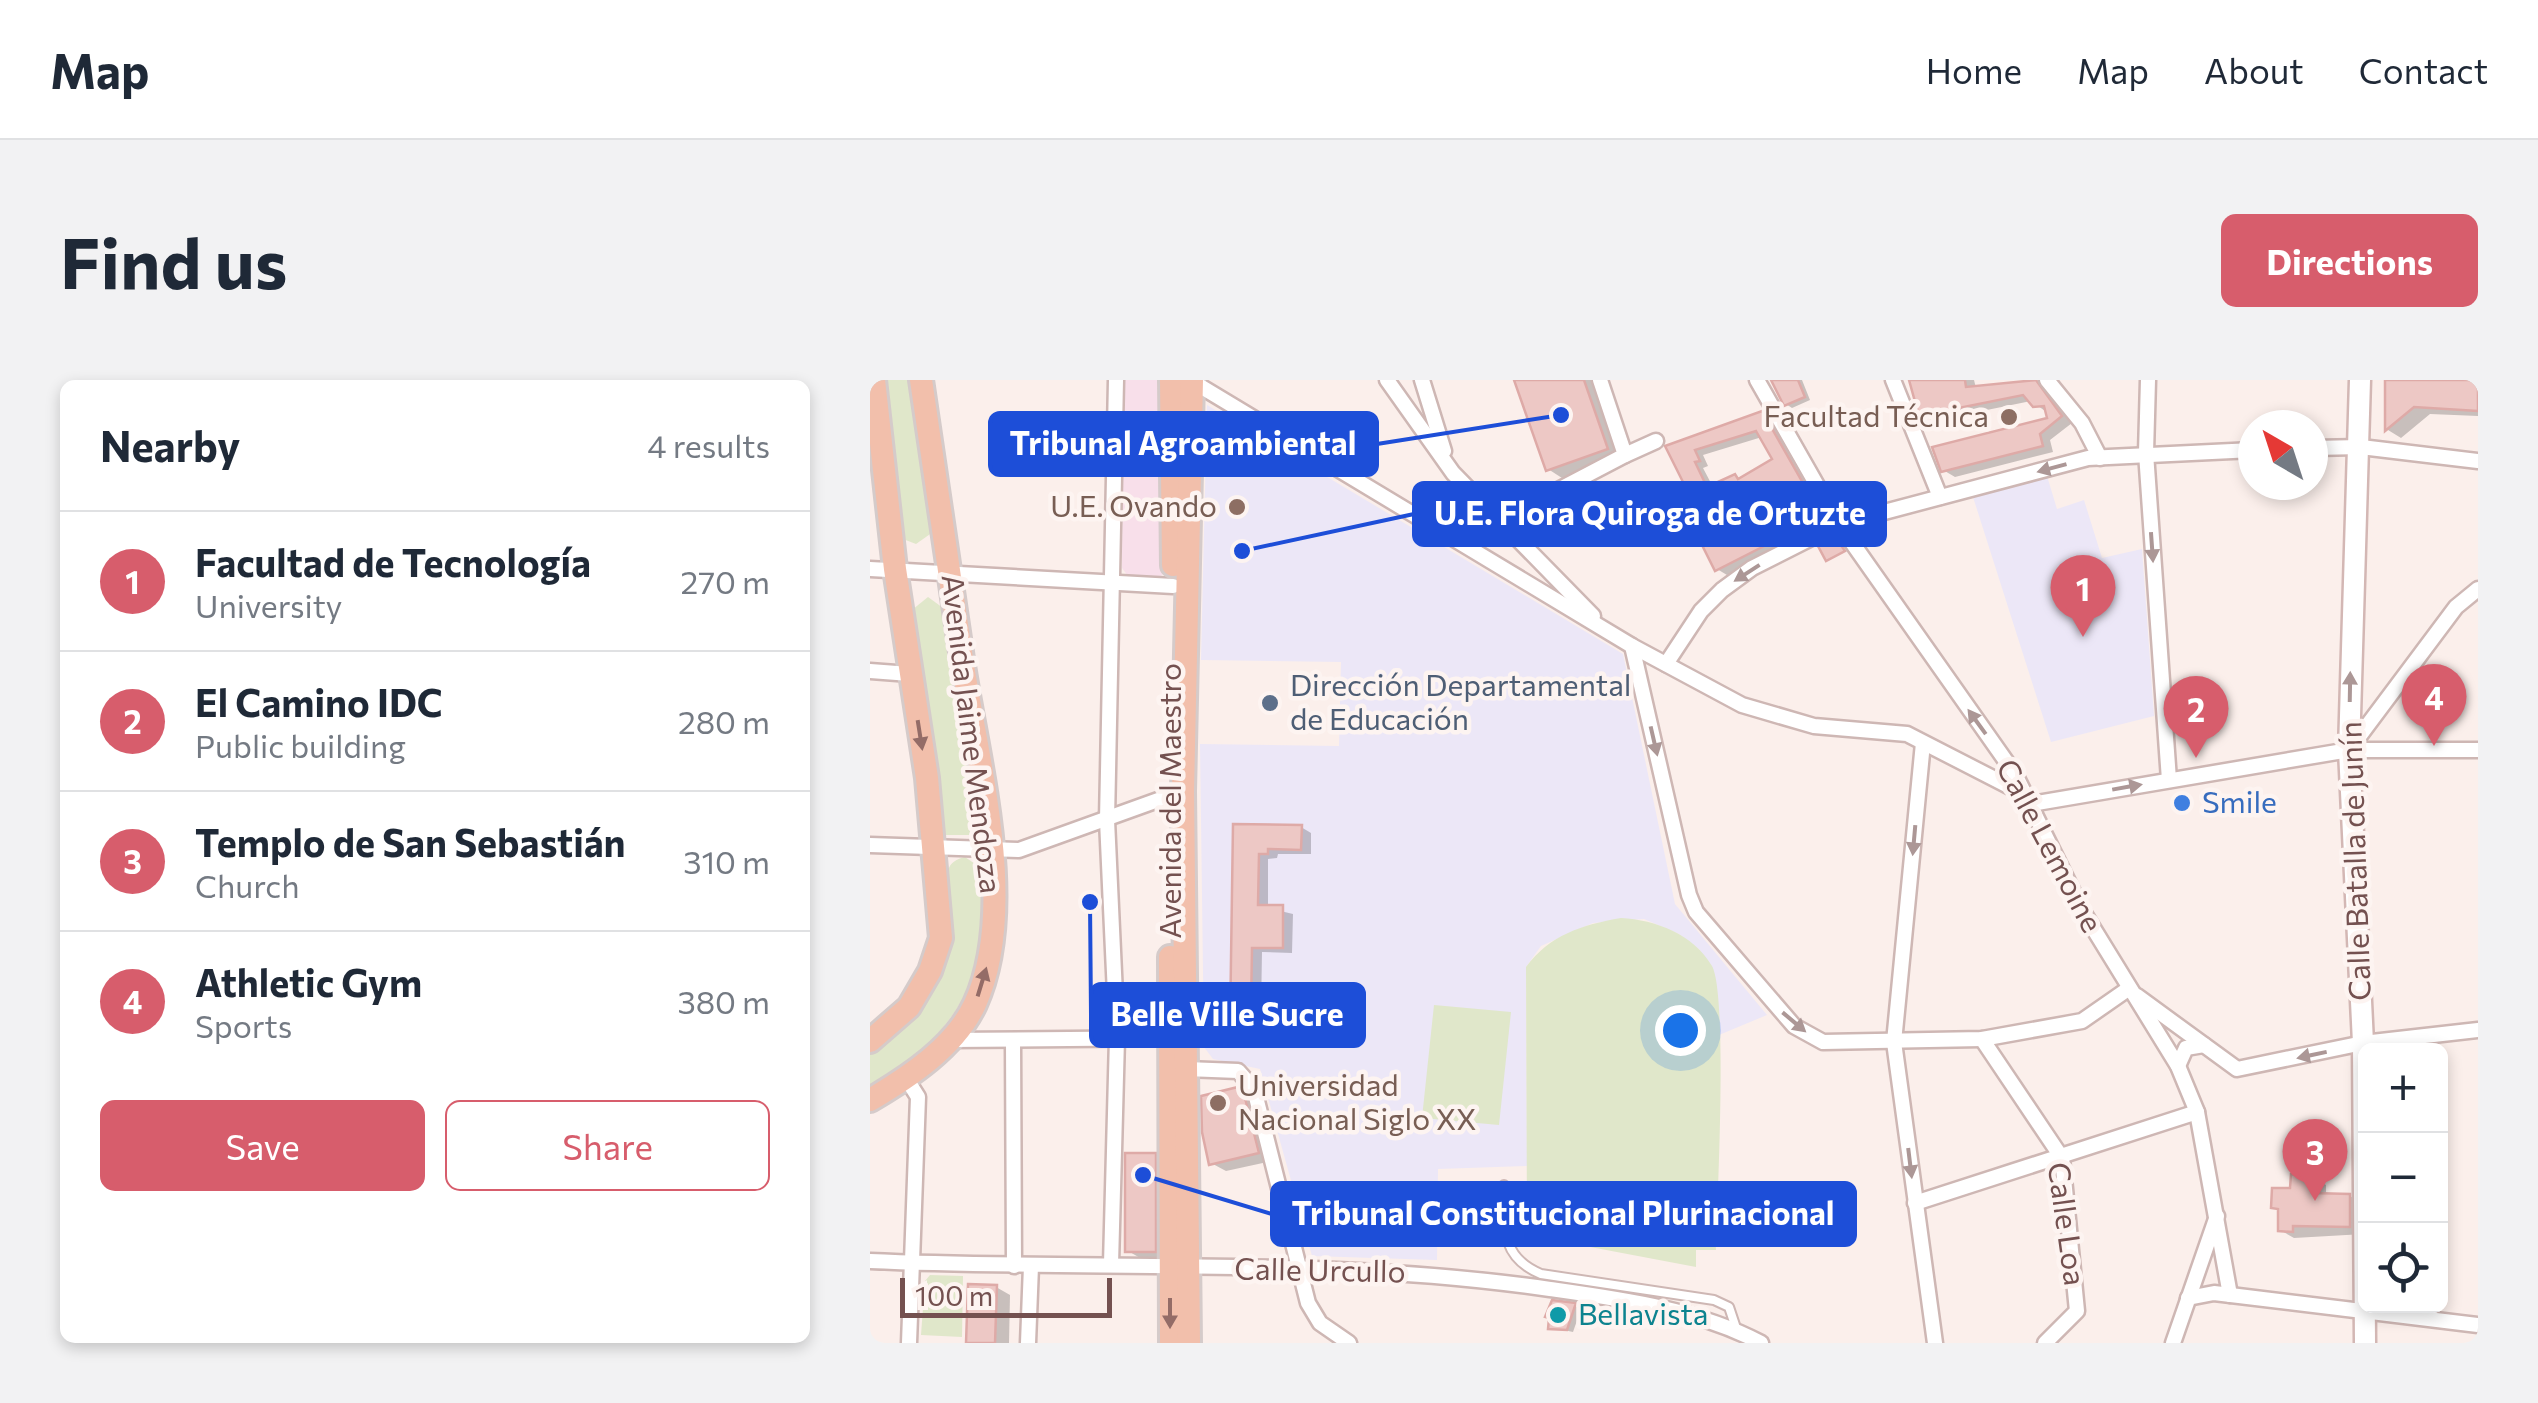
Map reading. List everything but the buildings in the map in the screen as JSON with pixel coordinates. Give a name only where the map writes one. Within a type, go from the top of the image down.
[{"type":"main road","name":"Avenida Jaime Mendoza","points":[[870,1041],[910,1006],[930,972],[941,938],[935,850],[895,569],[874,380]]},
{"type":"main road","name":"Avenida Jaime Mendoza","points":[[870,1100],[906,1078],[949,1040],[975,1002],[992,949],[991,850],[921,380]]},
{"type":"main road","name":"Calle Batalla de Junín","points":[[2360,380],[2349,750],[2364,1043]]},
{"type":"main road","name":"Avenida del Maestro","points":[[1186,381],[1173,586],[1180,1269],[1190,1343]]},
{"type":"main road","name":"Avenida del Maestro","points":[[1176,794],[1186,381]]},
{"type":"main road","points":[[870,532],[893,544]]},
{"type":"main road","name":"Avenida del Maestro","points":[[1170,1343],[1180,1269],[1186,1069],[1178,1038]]},
{"type":"main road","name":"Calle Batalla de Junín","points":[[2364,1133],[2365,1223]]},
{"type":"main road","name":"Calle Batalla de Junín","points":[[2365,1313],[2365,1343]]},
{"type":"street","points":[[1110,1264],[1117,1038],[1108,820],[1116,380]]},
{"type":"street","points":[[1387,380],[1453,472],[1608,631]]},
{"type":"street","points":[[1422,380],[1453,472]]},
{"type":"street","points":[[1600,380],[1625,455]]},
{"type":"street","name":"Calle Lemoine","points":[[1757,380],[1839,524],[2028,799],[2082,910],[2178,1066],[2197,1112],[2230,1295]]},
{"type":"street","points":[[1893,380],[1940,498]]},
{"type":"street","points":[[2048,380],[2082,423],[2100,458]]},
{"type":"street","points":[[2148,380],[2146,453],[2169,780]]},
{"type":"street","points":[[1186,381],[1666,664],[1773,717],[1814,726],[1889,730],[1923,742],[2028,799],[2349,750],[2478,750]]},
{"type":"street","points":[[1499,521],[1656,441]]},
{"type":"street","points":[[2328,448],[2361,447],[2478,461]]},
{"type":"street","points":[[1666,664],[1701,611],[1722,590],[1752,568],[1839,524],[2100,458],[2238,450]]},
{"type":"street","points":[[870,569],[1173,586]]},
{"type":"street","points":[[2349,750],[2456,607],[2478,590]]},
{"type":"street","points":[[1632,646],[1696,912],[1794,1026],[1823,1042],[1982,1038],[2082,1020],[2128,990],[2229,1064],[2246,1069],[2358,1045]]},
{"type":"street","points":[[870,671],[910,674]]},
{"type":"street","points":[[1923,742],[1894,1042],[1935,1343]]},
{"type":"street","points":[[870,846],[1019,850],[1176,794]]},
{"type":"street","points":[[2372,1043],[2478,1030]]},
{"type":"street","points":[[949,1040],[1178,1038]]},
{"type":"street","name":"Calle Loa","points":[[1982,1038],[2062,1158],[2077,1311],[2045,1343]]},
{"type":"street","points":[[1013,1042],[1014,1266]]},
{"type":"street","points":[[2178,1066],[2186,1048],[2204,1045]]},
{"type":"street","points":[[1186,1069],[1238,1072],[1254,1089],[1308,1303],[1320,1323],[1350,1343]]},
{"type":"street","points":[[906,1078],[918,1097],[909,1343]]},
{"type":"street","points":[[1915,1203],[2197,1112]]},
{"type":"street","points":[[2173,1343],[2217,1214]]},
{"type":"street","name":"Calle Urcullo","points":[[870,1261],[1450,1274],[1583,1294],[1720,1322],[1761,1343]]},
{"type":"street","points":[[1028,1343],[1031,1266]]},
{"type":"street","points":[[2188,1298],[2230,1295],[2358,1308]]},
{"type":"street","points":[[2393,1313],[2478,1325]]},
{"type":"lane","points":[[1504,1185],[1504,1238],[1512,1256],[1525,1268],[1541,1274],[1714,1300],[1729,1307],[1738,1331]]},
{"type":"shaded area","points":[[1123,380],[1166,380],[1168,569],[1157,580],[1131,580],[1122,568]]},
{"type":"shaded area","points":[[1207,405],[1623,654],[1675,904],[1767,1015],[1719,1035],[1719,1010],[1700,950],[1679,934],[1644,919],[1593,923],[1541,946],[1526,967],[1527,1166],[1438,1169],[1437,1260],[1312,1256],[1260,1069],[1213,1059],[1204,1047],[1200,744],[1339,746],[1341,662],[1201,660]]},
{"type":"shaded area","points":[[2047,476],[2057,509],[2084,500],[2102,558],[2142,549],[2154,716],[2051,742],[1973,497]]},
{"type":"green space","points":[[881,380],[909,380],[933,532],[916,544],[903,539]]},
{"type":"green space","points":[[928,597],[950,613],[977,835],[942,835],[912,610]]},
{"type":"green space","points":[[965,857],[981,868],[984,912],[978,963],[969,986],[958,1007],[928,1044],[870,1089],[870,1053],[914,1014],[944,964],[949,940],[948,871],[954,861]]},
{"type":"green space","points":[[1621,918],[1647,922],[1684,937],[1712,966],[1717,985],[1721,1056],[1716,1250],[1696,1250],[1696,1267],[1527,1235],[1526,967],[1556,939]]},
{"type":"green space","points":[[1434,1005],[1511,1012],[1499,1125],[1422,1118]]},
{"type":"green space","points":[[930,1275],[963,1276],[962,1337],[921,1335],[925,1281]]},
{"type":"place","name":"Tribunal Agroambiental","points":[[1561,415]]},
{"type":"place","name":"Facultad Técnica","points":[[2009,417]]},
{"type":"place","name":"U.E. Ovando","points":[[1237,507]]},
{"type":"place","name":"U.E. Flora Quiroga de Ortuzte","points":[[1242,551]]},
{"type":"place","name":"Facultad de Tecnología","points":[[2083,637]]},
{"type":"place","name":"Dirección Departamental de Educación","points":[[1270,703]]},
{"type":"place","name":"Athletic Gym","points":[[2434,746]]},
{"type":"place","name":"El Camino IDC","points":[[2196,758]]},
{"type":"place","name":"Smile","points":[[2182,803]]},
{"type":"place","name":"Belle Ville Sucre","points":[[1090,902]]},
{"type":"place","name":"Universidad Nacional Siglo XX","points":[[1218,1103]]},
{"type":"place","name":"Tribunal Constitucional Plurinacional","points":[[1143,1175]]},
{"type":"place","name":"Templo de San Sebastián","points":[[2315,1201]]},
{"type":"place","name":"Bellavista","points":[[1558,1315]]}]
